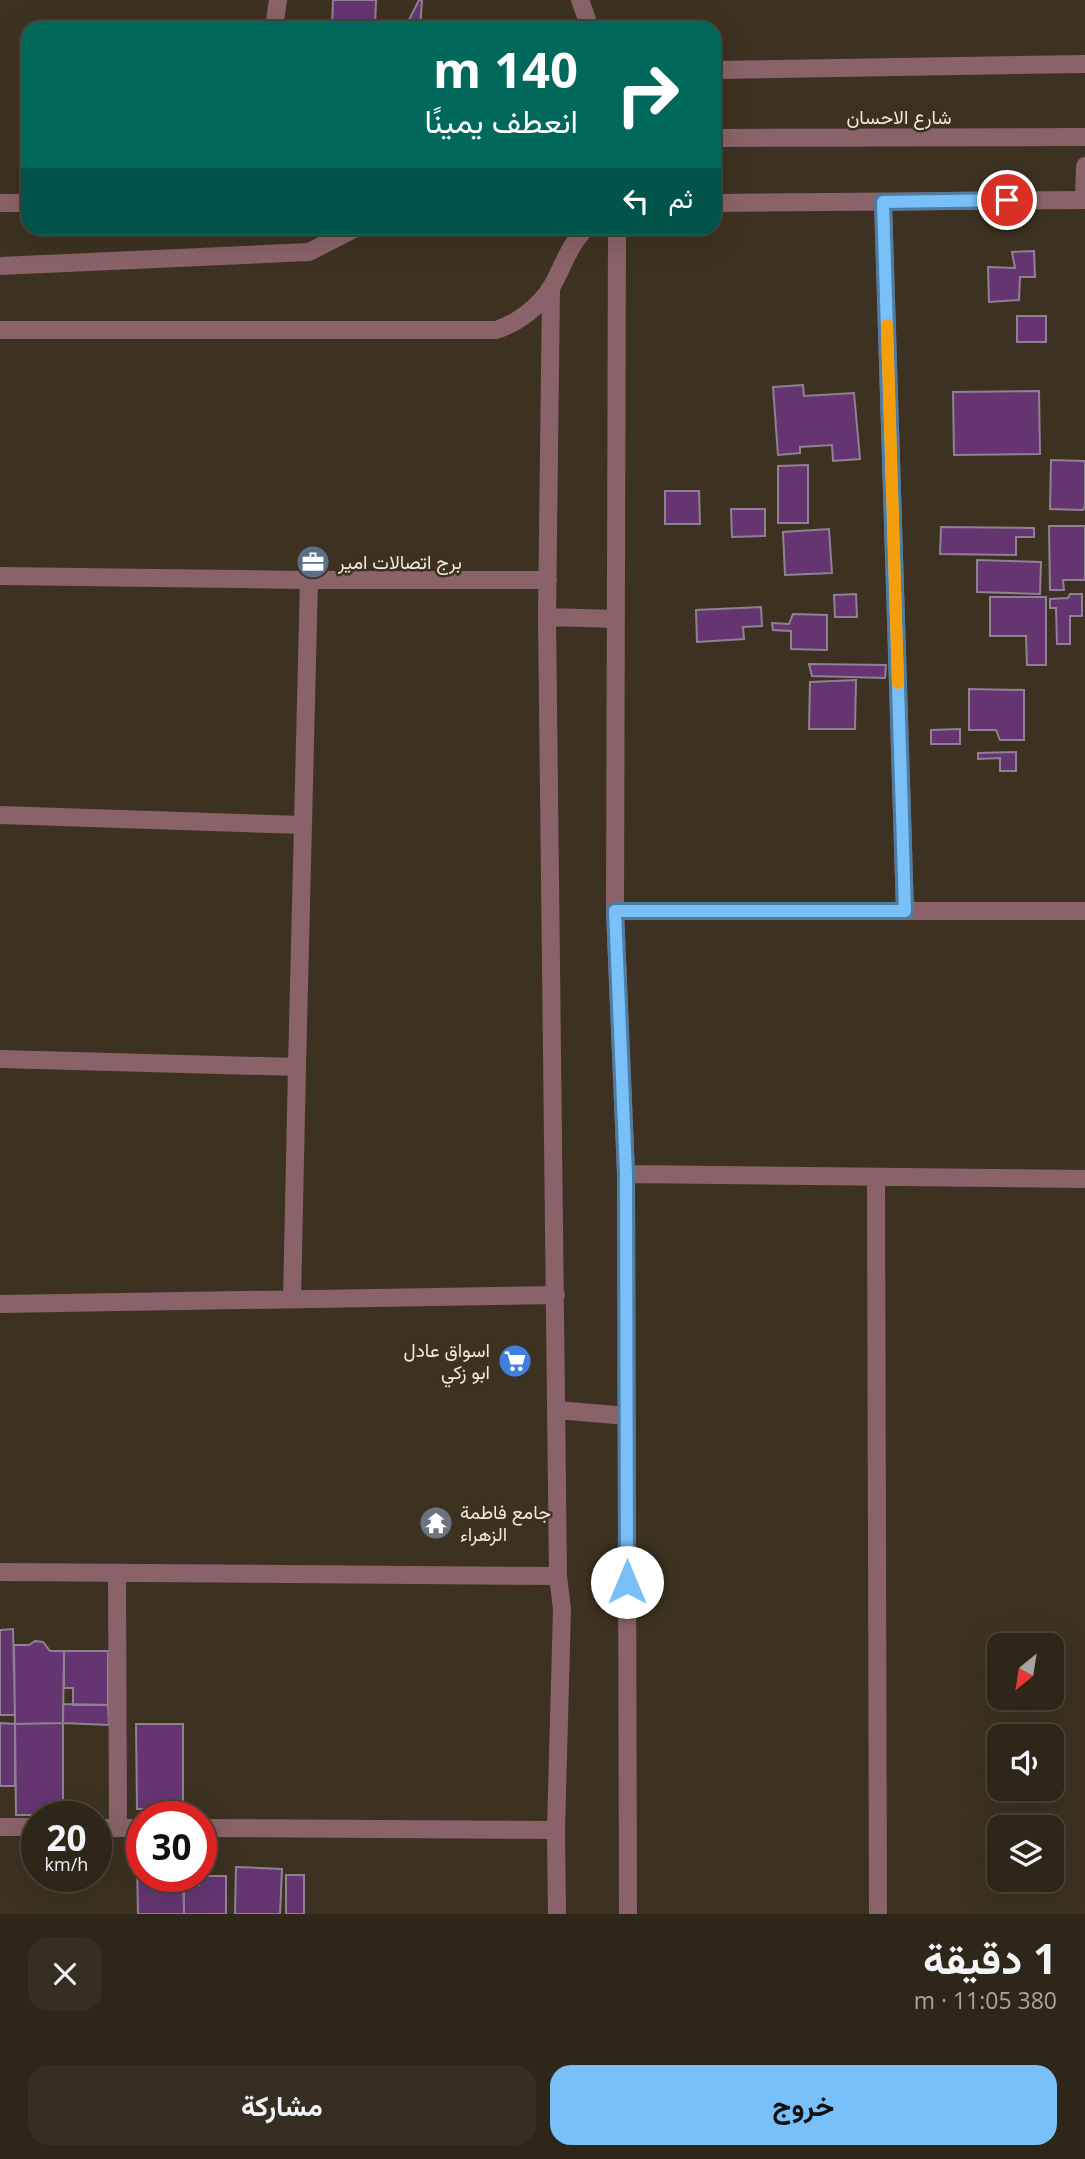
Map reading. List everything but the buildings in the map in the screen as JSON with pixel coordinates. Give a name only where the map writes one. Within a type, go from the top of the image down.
[{"type":"street","points":[[275,21],[278,0]]},
{"type":"street","points":[[580,0],[588,21]]},
{"type":"street","points":[[721,70],[1085,64]]},
{"type":"street","name":"شارع الاحسان","points":[[721,138],[1085,137]]},
{"type":"street","points":[[721,203],[1084,200],[1085,166]]},
{"type":"street","points":[[0,202],[21,203]]},
{"type":"street","points":[[883,202],[905,911]]},
{"type":"street","points":[[0,266],[309,252],[342,235]]},
{"type":"street","points":[[0,330],[496,330],[513,324],[530,311],[551,288],[567,254],[581,235]]},
{"type":"street","points":[[617,235],[615,911],[626,1174],[628,1914]]},
{"type":"street","points":[[551,288],[547,617],[558,1576],[562,1609],[556,1830],[557,1914]]},
{"type":"street","points":[[0,576],[548,580]]},
{"type":"street","points":[[292,1299],[309,580]]},
{"type":"street","points":[[547,617],[616,619]]},
{"type":"street","points":[[0,815],[303,825]]},
{"type":"street","points":[[615,911],[1085,911]]},
{"type":"street","points":[[0,1059],[297,1067]]},
{"type":"street","points":[[626,1174],[1085,1179]]},
{"type":"street","points":[[876,1177],[878,1914]]},
{"type":"street","points":[[0,1304],[556,1295]]},
{"type":"street","points":[[557,1410],[626,1416]]},
{"type":"street","points":[[0,1572],[558,1576]]},
{"type":"street","points":[[117,1574],[118,1828]]},
{"type":"street","points":[[0,1827],[21,1828]]},
{"type":"street","points":[[112,1828],[126,1828]]},
{"type":"street","points":[[217,1828],[556,1830]]},
{"type":"slow traffic","points":[[887,325],[898,683]]},
{"type":"place","name":"برج اتصالات امير","points":[[313,562]]},
{"type":"place","name":"اسواق عادل ابو زكي","points":[[515,1361]]},
{"type":"place","name":"جامع فاطمة الزهراء","points":[[436,1523]]},
{"type":"route","points":[[627,1582],[626,1174],[615,911],[905,911],[883,202],[1007,200]]}]
